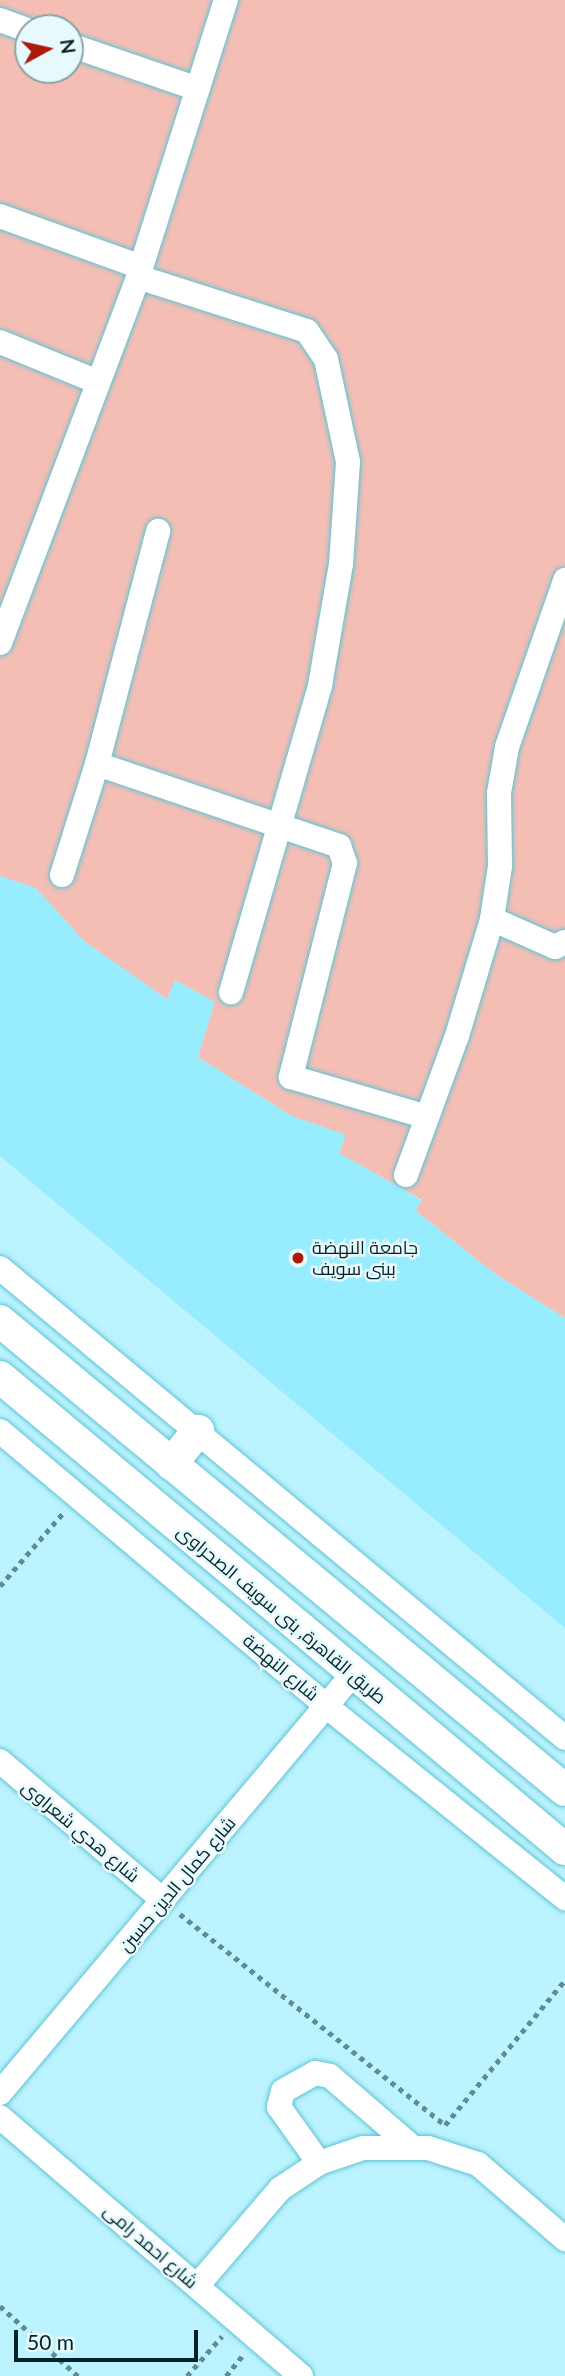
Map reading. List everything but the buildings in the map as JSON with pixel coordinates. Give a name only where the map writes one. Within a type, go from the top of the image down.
[{"type":"main road","points":[[0,1321],[565,1790]]},
{"type":"main road","name":"طريق القاهرة, بنى سويف الصحراوى","points":[[0,1377],[565,1849]]},
{"type":"main road","points":[[171,1464],[198,1431]]},
{"type":"street","points":[[0,643],[139,272],[226,0]]},
{"type":"street","points":[[84,50],[198,89]]},
{"type":"street","points":[[0,216],[139,272],[307,331],[326,359],[348,462],[347,506],[320,686],[282,827],[231,992]]},
{"type":"street","points":[[0,342],[98,382]]},
{"type":"street","points":[[62,876],[97,764],[158,531]]},
{"type":"street","points":[[406,1175],[492,919],[500,866],[499,793],[507,747],[565,580]]},
{"type":"street","points":[[97,764],[339,846],[345,863],[290,1077],[427,1117]]},
{"type":"street","points":[[492,919],[555,947],[565,942]]},
{"type":"street","points":[[0,1268],[565,1738]]},
{"type":"street","name":"شارع النهضة","points":[[0,1431],[327,1706],[565,1898]]},
{"type":"street","name":"شارع كمال الدين حسين","points":[[0,2093],[353,1674]]},
{"type":"street","name":"شارع هدي شعراوى","points":[[0,1761],[163,1900]]},
{"type":"street","points":[[319,2163],[279,2107],[283,2091],[315,2074],[330,2076],[419,2146]]},
{"type":"street","name":"شارع احمد رامى","points":[[0,2117],[301,2376]]},
{"type":"street","points":[[197,2286],[280,2189],[319,2163],[363,2148],[419,2146],[478,2164],[565,2239]]},
{"type":"path","points":[[0,1586],[78,1496]]},
{"type":"path","points":[[163,1900],[445,2125]]},
{"type":"path","points":[[419,2146],[445,2125],[565,1980]]},
{"type":"path","points":[[0,2306],[78,2376]]},
{"type":"path","points":[[187,2376],[236,2320]]},
{"type":"shaded area","points":[[0,0],[565,0],[565,1318],[494,1273],[416,1211],[422,1200],[339,1153],[346,1135],[292,1116],[198,1057],[215,1002],[175,980],[167,999],[84,941],[36,888],[0,876]]},
{"type":"shaded area","name":"جامعة النهضة ببنى سويف","points":[[0,876],[36,888],[84,941],[167,999],[174,980],[216,1002],[198,1057],[292,1116],[347,1135],[340,1153],[422,1201],[417,1212],[494,1273],[565,1318],[565,1628],[0,1156]]},
{"type":"place","name":"جامعة النهضة ببنى سويف","points":[[298,1258]]}]
